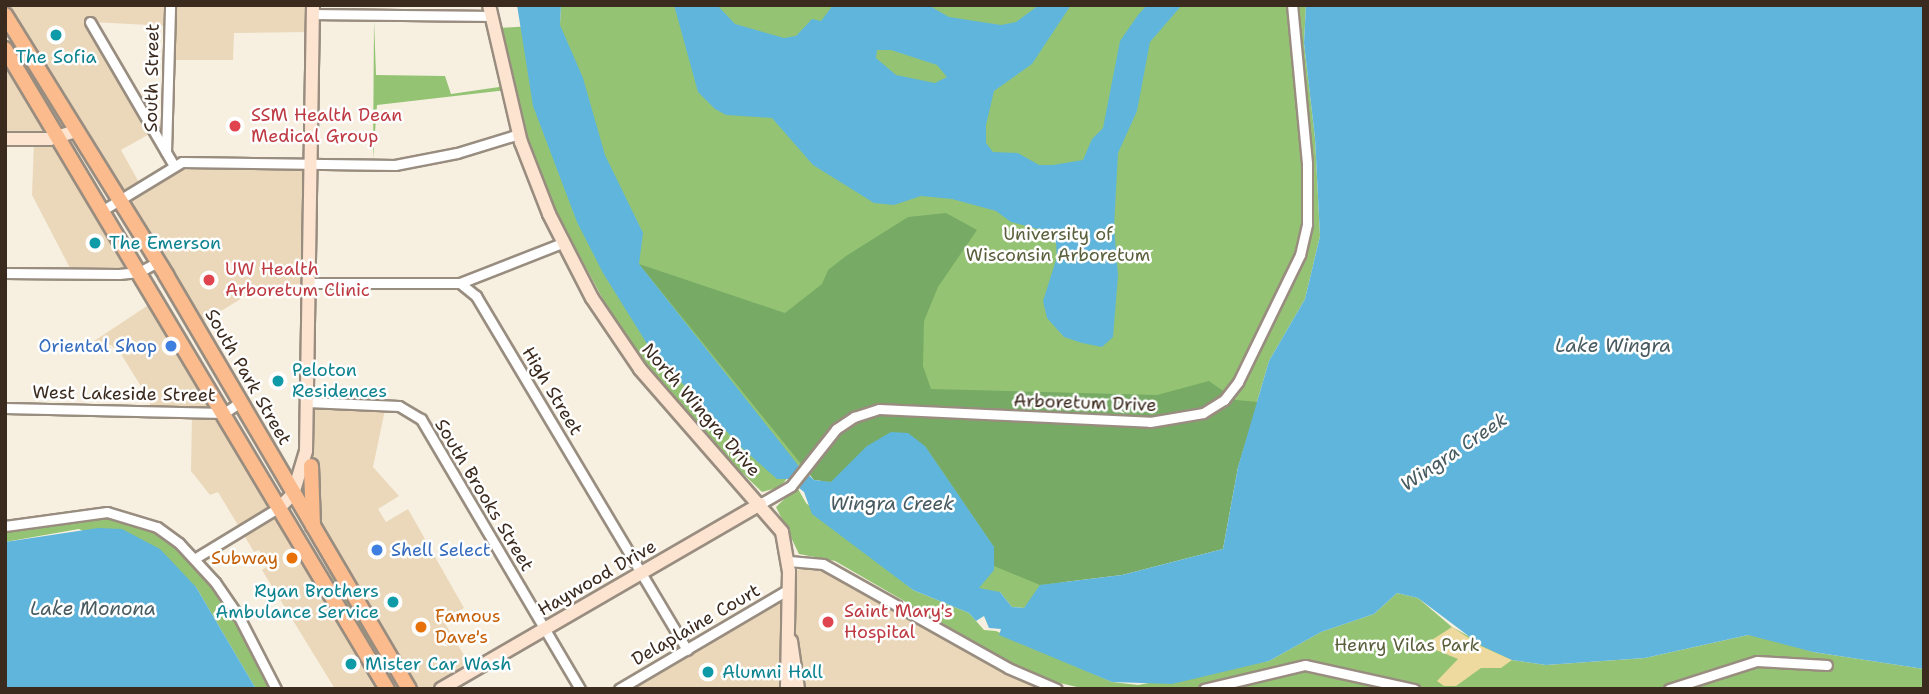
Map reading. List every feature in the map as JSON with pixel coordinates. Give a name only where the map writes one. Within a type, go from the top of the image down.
[{"type":"main road","name":"South Park Street","points":[[5,15],[158,262],[409,689]]},
{"type":"main road","points":[[5,49],[281,506],[387,689]]},
{"type":"main road","points":[[311,466],[314,531]]},
{"type":"street","name":"South Street","points":[[166,152],[170,5]]},
{"type":"street","name":"Arboretum Drive","points":[[766,502],[791,486],[836,429],[854,416],[879,409],[1150,422],[1203,413],[1224,400],[1238,382],[1290,276],[1307,224],[1307,163],[1292,5]]},
{"type":"street","points":[[293,495],[306,451],[313,9],[490,11]]},
{"type":"street","name":"North Wingra Drive","points":[[490,11],[519,134],[562,243],[634,362],[766,502],[782,532],[789,561]]},
{"type":"street","points":[[90,22],[174,166]]},
{"type":"street","points":[[5,139],[57,137],[76,131]]},
{"type":"street","points":[[103,210],[182,162],[415,163],[519,134]]},
{"type":"street","points":[[309,284],[460,283],[562,243]]},
{"type":"street","points":[[5,272],[139,272],[158,262]]},
{"type":"street","name":"High Street","points":[[460,283],[485,309],[687,650]]},
{"type":"street","name":"South Brooks Street","points":[[307,402],[399,406],[421,419],[580,689]]},
{"type":"street","name":"West Lakeside Street","points":[[5,408],[224,412],[239,403]]},
{"type":"street","points":[[194,559],[281,506],[305,488],[311,466],[306,451]]},
{"type":"street","name":"Haywood Drive","points":[[441,689],[766,502]]},
{"type":"street","points":[[5,526],[98,513],[128,516],[157,527],[194,559],[239,617],[276,689]]},
{"type":"street","points":[[787,689],[789,561],[823,564],[1008,668],[1057,689]]},
{"type":"street","name":"Delaplaine Court","points":[[619,689],[789,589]]},
{"type":"street","points":[[789,632],[797,689]]},
{"type":"street","points":[[1669,689],[1756,661],[1827,665]]},
{"type":"street","points":[[1204,689],[1305,665],[1414,689]]},
{"type":"shaded area","points":[[5,5],[313,5],[312,32],[234,33],[233,60],[169,60],[169,26],[91,22],[153,132],[121,150],[141,186],[174,166],[311,165],[309,283],[259,288],[196,326],[5,15]]},
{"type":"shaded area","points":[[5,49],[139,272],[71,270],[32,195],[34,140],[6,139]]},
{"type":"shaded area","points":[[156,300],[387,689],[335,689],[262,570],[268,566],[259,550],[254,552],[218,492],[210,495],[191,471],[192,412],[150,412],[150,401],[121,354],[111,345],[94,341]]},
{"type":"shaded area","points":[[307,402],[386,405],[373,467],[399,496],[378,509],[386,522],[408,509],[464,608],[443,620],[473,670],[454,681],[459,689],[409,689],[314,531],[306,451]]},
{"type":"shaded area","name":"Saint Mary's Hospital","points":[[802,568],[830,572],[1037,689],[626,689],[795,592],[797,570]]},
{"type":"green space","name":"University of Wisconsin Arboretum","points":[[561,5],[1306,5],[1304,43],[1315,138],[1320,236],[1305,299],[1269,361],[1238,467],[1024,608],[1012,607],[1000,592],[983,592],[798,465],[780,487],[762,492],[705,437],[617,326],[547,194],[523,125],[500,28],[560,24]]},
{"type":"green space","points":[[374,20],[376,75],[445,76],[451,94],[506,86],[507,90],[377,105],[373,159]]},
{"type":"green space","points":[[946,213],[977,230],[938,287],[924,321],[923,366],[931,389],[1157,395],[1209,381],[1236,400],[1258,402],[1238,467],[1223,549],[1122,575],[1040,585],[994,566],[994,547],[925,446],[867,446],[844,474],[831,482],[814,480],[639,264],[785,313],[822,284],[828,270],[908,217]]},
{"type":"green space","name":"Henry Vilas Park","points":[[797,487],[806,503],[913,590],[969,613],[984,630],[996,631],[1112,682],[1138,685],[1269,661],[1321,632],[1374,614],[1397,593],[1418,598],[1452,627],[1512,660],[1546,665],[1645,658],[1748,635],[1763,636],[1813,652],[1924,669],[1924,689],[1086,689],[1055,682],[1013,664],[835,561],[799,554],[776,507]]},
{"type":"green space","points":[[98,513],[157,527],[215,582],[276,689],[256,689],[196,587],[79,529],[5,542],[5,526]]},
{"type":"green space","points":[[323,561],[342,588],[382,660],[363,634]]},
{"type":"sand","points":[[1452,627],[1481,646],[1512,660],[1501,668],[1481,668],[1456,686],[1444,686],[1437,681],[1458,659],[1424,645]]},
{"type":"water","name":"Lake Wingra","points":[[517,5],[561,5],[560,25],[583,78],[605,155],[643,233],[639,264],[798,465],[814,480],[831,482],[867,446],[891,432],[908,433],[925,446],[994,547],[994,570],[979,588],[1000,592],[1012,607],[1024,608],[1040,585],[1122,575],[1223,549],[1238,467],[1269,361],[1305,299],[1320,236],[1315,138],[1304,43],[1306,5],[1924,5],[1924,669],[1813,652],[1748,635],[1645,658],[1546,665],[1512,660],[1482,646],[1418,598],[1397,593],[1374,614],[1321,632],[1269,661],[1172,684],[1112,682],[999,635],[1001,629],[989,628],[984,616],[976,621],[969,613],[913,590],[812,514],[804,492],[788,479],[777,479],[741,447],[649,347],[603,273],[577,222],[533,106]]},
{"type":"water","points":[[674,5],[717,5],[735,24],[784,38],[796,36],[812,19],[821,21],[833,5],[928,5],[949,17],[1001,25],[1016,22],[1039,5],[1071,5],[1032,64],[994,91],[986,125],[986,143],[993,152],[1018,153],[1039,165],[1083,160],[1092,139],[1103,128],[1120,41],[1147,5],[1182,5],[1150,42],[1137,111],[1118,153],[1114,227],[1118,275],[1113,337],[1102,347],[1064,337],[1047,318],[1043,301],[1057,257],[1056,243],[1045,231],[1011,222],[996,211],[952,199],[921,196],[894,205],[874,203],[813,165],[772,118],[726,115],[715,109],[698,92]],"holes":[[[877,50],[891,50],[937,65],[947,77],[935,83],[896,75],[876,58]]]},
{"type":"water","name":"Lake Monona","points":[[98,528],[122,529],[160,549],[196,587],[256,689],[5,689],[5,542]]},
{"type":"place","name":"The Sofia","points":[[56,35]]},
{"type":"place","name":"SSM Health Dean Medical Group","points":[[235,126]]},
{"type":"place","name":"The Emerson","points":[[95,243]]},
{"type":"place","name":"UW Health Arboretum Clinic","points":[[209,280]]},
{"type":"place","name":"Oriental Shop","points":[[171,346]]},
{"type":"place","name":"Peloton Residences","points":[[278,381]]},
{"type":"place","name":"Shell Select","points":[[377,550]]},
{"type":"place","name":"Subway","points":[[292,558]]},
{"type":"place","name":"Ryan Brothers Ambulance Service","points":[[393,602]]},
{"type":"place","name":"Saint Mary's Hospital","points":[[828,622]]},
{"type":"place","name":"Famous Dave's","points":[[421,627]]},
{"type":"place","name":"Mister Car Wash","points":[[351,664]]},
{"type":"place","name":"Alumni Hall","points":[[708,672]]},
{"type":"water label","name":"Wingra Creek","points":[[1454,452]]},
{"type":"water label","name":"Wingra Creek","points":[[892,504]]}]
